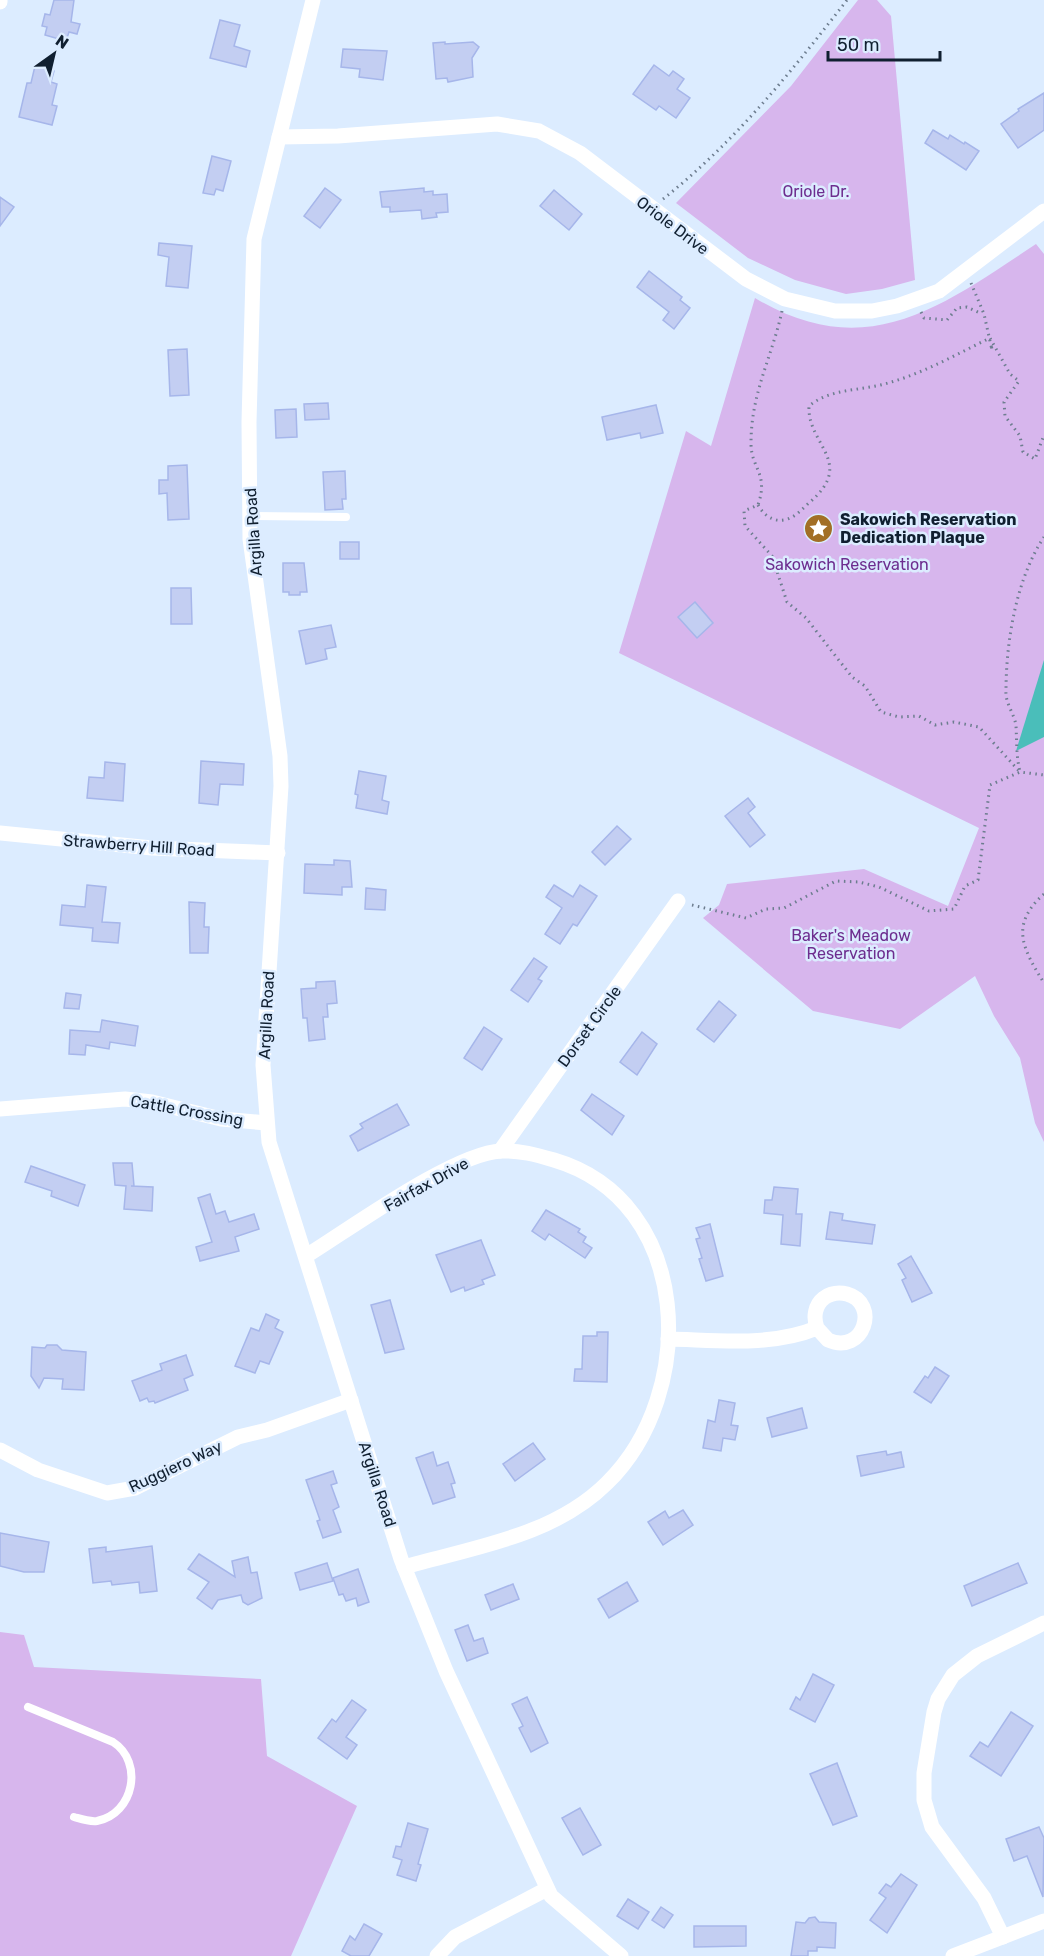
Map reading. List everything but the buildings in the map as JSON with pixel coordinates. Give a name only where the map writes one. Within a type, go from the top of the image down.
[{"type":"street","name":"Argilla Road","points":[[313,0],[254,239],[249,422],[250,539],[280,756],[278,854],[272,897],[263,1065],[269,1142],[404,1568],[446,1671],[547,1889],[568,1913],[621,1956]]},
{"type":"street","name":"Oriole Drive","points":[[279,137],[338,136],[497,124],[539,131],[580,153],[746,279],[785,299],[835,311],[872,311],[939,291],[1044,211]]},
{"type":"street","name":"Strawberry Hill Road","points":[[0,833],[152,848],[278,854]]},
{"type":"street","name":"Dorset Circle","points":[[500,1151],[678,901]]},
{"type":"street","name":"Cattle Crossing","points":[[0,1109],[124,1099],[152,1102],[221,1119],[267,1123]]},
{"type":"street","name":"Fairfax Drive","points":[[306,1256],[442,1172],[479,1155],[500,1151],[520,1152],[566,1163],[587,1172],[619,1195],[640,1223],[657,1258],[669,1310],[668,1339],[660,1384],[642,1437],[621,1468],[592,1496],[560,1519],[541,1527],[404,1568]]},
{"type":"street","points":[[668,1339],[764,1339],[788,1337],[817,1328]]},
{"type":"street","name":"Ruggiero Way","points":[[0,1450],[38,1470],[107,1493],[135,1488],[238,1437],[267,1430],[351,1400]]},
{"type":"street","points":[[1003,1937],[984,1898],[932,1827],[924,1800],[924,1773],[934,1712],[938,1700],[953,1675],[977,1656],[1044,1623]]},
{"type":"street","points":[[437,1956],[455,1937],[547,1889]]},
{"type":"street","points":[[953,1956],[1044,1922]]},
{"type":"lane","points":[[250,516],[346,517]]},
{"type":"lane","points":[[28,1707],[113,1742],[123,1748],[128,1759],[133,1772],[122,1807],[106,1818],[94,1822],[74,1818]]},
{"type":"path","points":[[651,208],[680,185],[761,104],[801,59],[847,0]]},
{"type":"path","points":[[966,271],[984,315],[992,350],[990,338]]},
{"type":"path","points":[[785,299],[778,329],[758,382],[751,444],[764,488],[758,505],[744,511],[745,526],[772,556],[787,602],[806,618],[852,677],[865,686],[881,712],[899,717],[919,716],[935,725],[954,722],[979,727],[1020,772]]},
{"type":"path","points":[[915,299],[924,318],[947,320],[957,308],[967,307],[984,315]]},
{"type":"path","points":[[758,505],[764,515],[786,520],[796,515],[826,487],[830,475],[825,450],[809,416],[809,406],[821,396],[888,383],[918,372],[990,338]]},
{"type":"path","points":[[990,338],[1010,374],[1019,381],[1004,402],[1005,416],[1020,436],[1023,452],[1035,459],[1044,435]]},
{"type":"path","points":[[1020,772],[1014,744],[1016,725],[1005,694],[1012,621],[1023,582],[1044,537]]},
{"type":"path","points":[[678,901],[746,918],[766,909],[784,908],[836,881],[859,882],[879,887],[929,911],[954,909],[965,886],[978,880],[990,784],[1020,772],[1044,775]]},
{"type":"path","points":[[1044,894],[1031,905],[1020,932],[1029,959],[1044,984]]},
{"type":"green space","name":"Oriole Dr.","points":[[858,0],[877,0],[891,16],[915,280],[882,289],[846,294],[795,280],[748,258],[676,203],[791,86]]},
{"type":"green space","name":"Sakowich Reservation","points":[[1036,244],[1044,254],[1044,1142],[1035,1123],[1020,1058],[994,1016],[975,976],[900,1029],[813,1011],[703,918],[719,905],[727,884],[864,869],[948,906],[979,828],[619,653],[686,431],[711,446],[755,298],[795,317],[833,327],[868,327],[902,319],[935,306],[968,288]]},
{"type":"green space","points":[[0,1632],[24,1635],[34,1667],[261,1679],[267,1756],[357,1806],[291,1956],[0,1956]]},
{"type":"shaded area","points":[[1044,660],[1044,737],[1016,751]]},
{"type":"place","name":"Sakowich Reservation Dedication Plaque","points":[[819,528]]},
{"type":"park label","name":"Baker's Meadow Reservation","points":[[851,944]]}]
